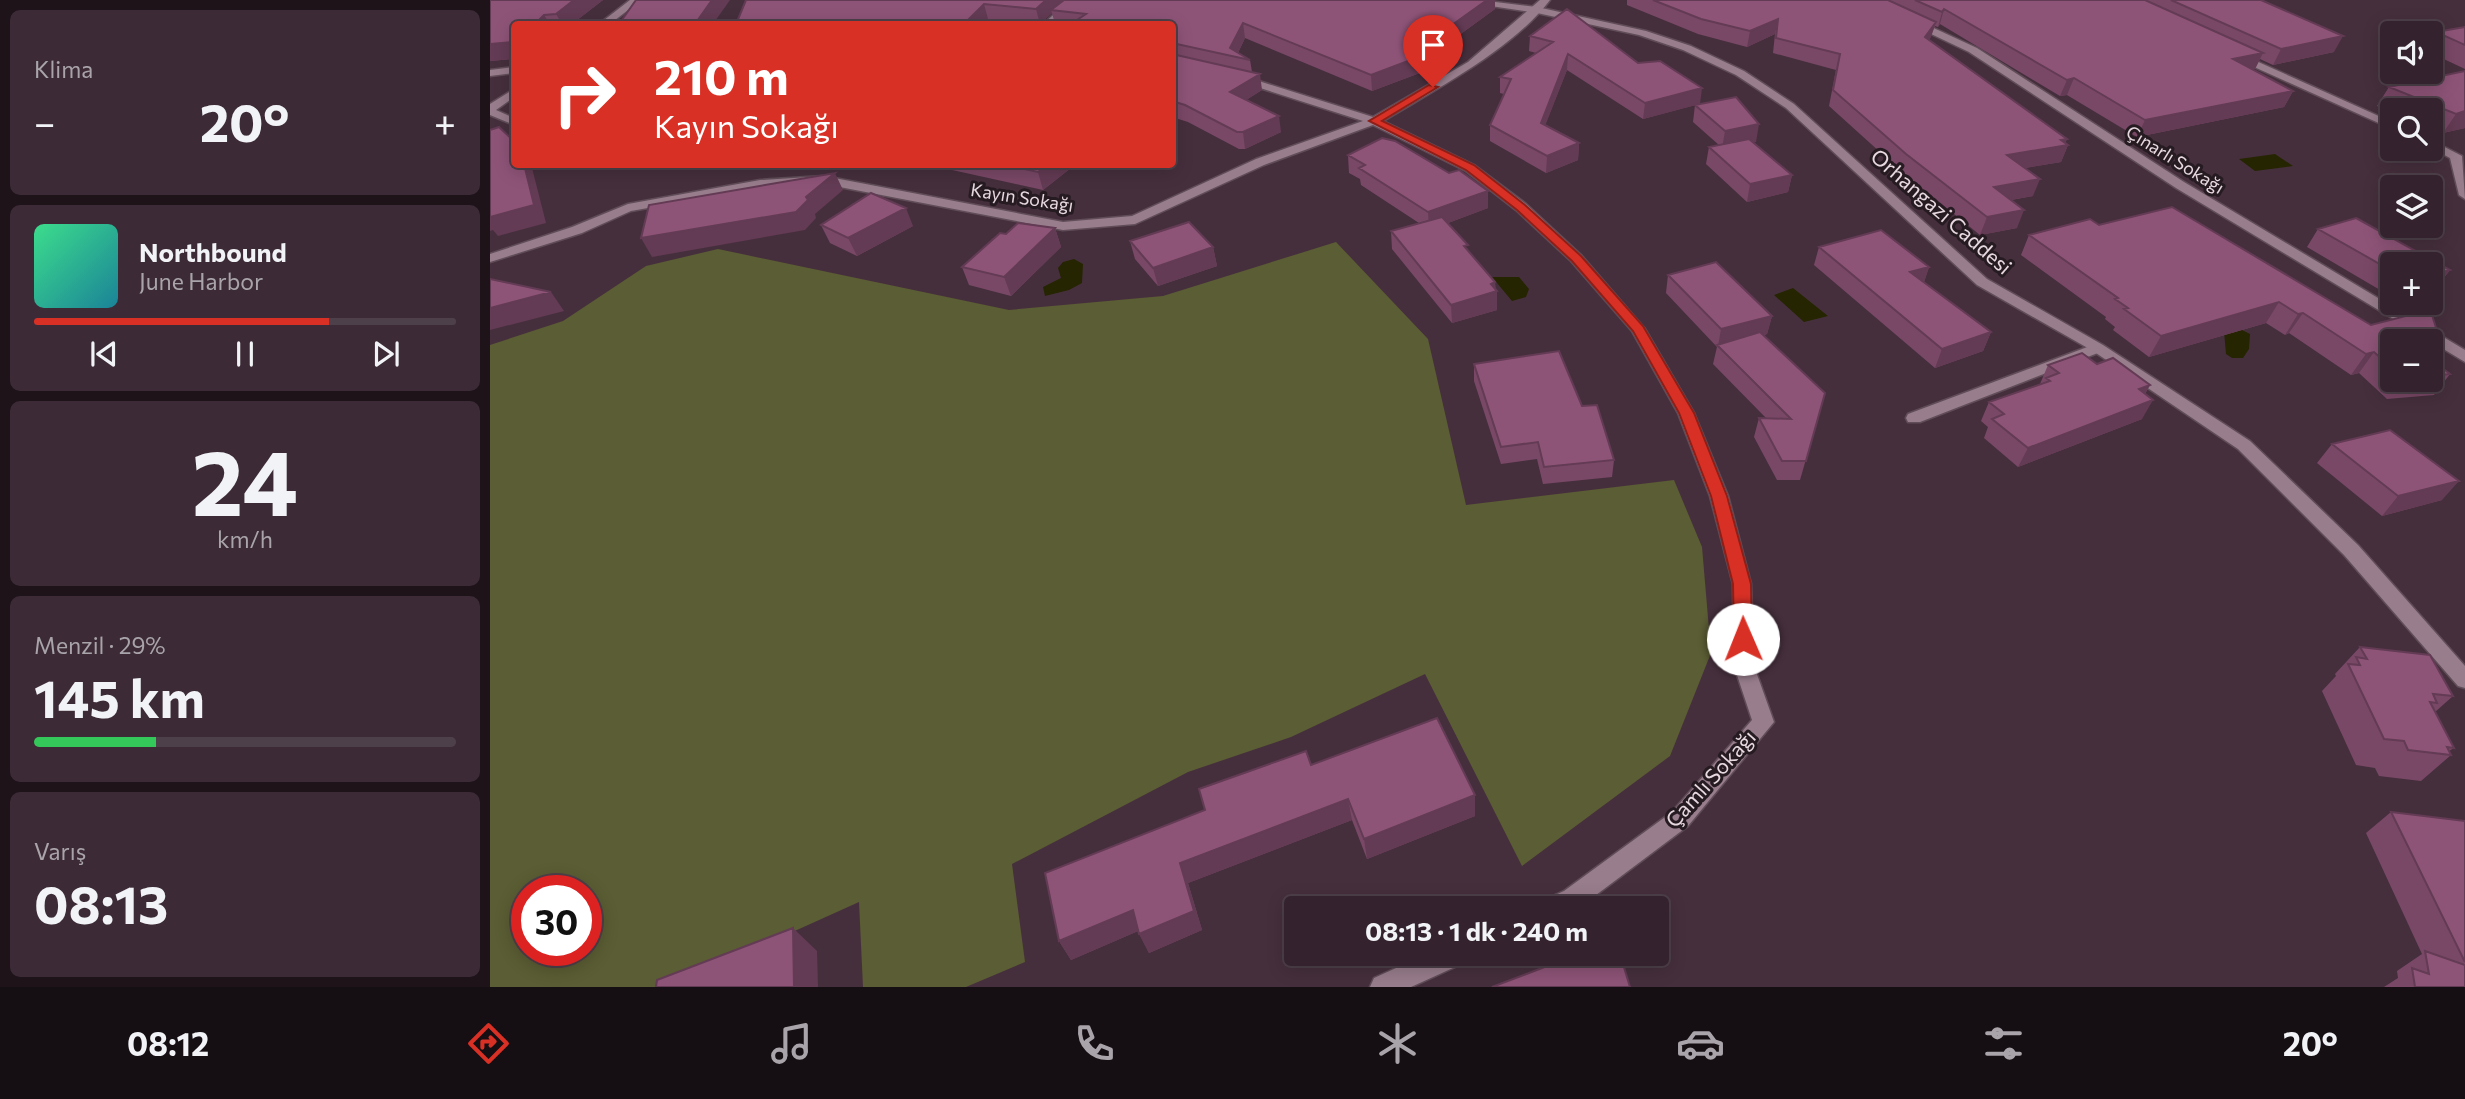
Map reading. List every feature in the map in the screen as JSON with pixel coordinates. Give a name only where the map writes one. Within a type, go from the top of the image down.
[{"type":"street","points":[[608,21],[636,0]]},
{"type":"street","points":[[1052,21],[1076,0]]},
{"type":"street","name":"Orhangazi Caddesi","points":[[1455,0],[1541,5],[1642,33],[1688,48],[1740,73],[1790,106],[1982,282],[2098,348],[2244,445],[2351,550],[2465,680]]},
{"type":"street","name":"Kayın Sokağı","points":[[490,258],[578,230],[628,208],[760,184],[824,180],[1063,226],[1135,220],[1260,162],[1374,121],[1472,64],[1541,5]]},
{"type":"street","name":"Çınarlı Sokağı","points":[[1896,13],[1973,50],[2180,185],[2465,357]]},
{"type":"street","points":[[2220,47],[2380,120]]},
{"type":"street","points":[[490,73],[511,70]]},
{"type":"street","name":"Çamlı Sokağı","points":[[1223,74],[1260,83],[1374,121],[1470,168],[1521,207],[1576,258],[1638,329],[1686,413],[1719,496],[1742,584],[1744,666],[1762,722],[1680,819],[1577,896]]},
{"type":"street","points":[[511,94],[490,110],[511,120]]},
{"type":"street","points":[[2443,148],[2461,154],[2465,195]]},
{"type":"street","points":[[1914,418],[2098,348]]},
{"type":"street","points":[[1383,987],[1429,966]]},
{"type":"green space","points":[[1336,242],[1428,339],[1466,505],[1674,480],[1702,547],[1711,653],[1670,756],[1522,866],[1425,674],[1291,737],[1188,772],[1012,864],[1025,962],[966,987],[863,987],[859,902],[671,987],[490,987],[490,345],[563,321],[646,266],[718,249],[1009,310],[1163,296]]},
{"type":"shaded area","points":[[2275,154],[2293,166],[2255,171],[2239,159]]},
{"type":"shaded area","points":[[1074,259],[1083,264],[1082,283],[1069,290],[1045,296],[1043,287],[1061,278],[1058,268],[1063,262]]},
{"type":"shaded area","points":[[1492,277],[1519,277],[1529,289],[1526,297],[1512,301]]},
{"type":"shaded area","points":[[1793,288],[1828,316],[1804,322],[1774,295]]},
{"type":"shaded area","points":[[2236,327],[2250,334],[2249,349],[2243,358],[2232,358],[2226,354],[2224,331]]},
{"type":"building","points":[[490,0],[574,0],[556,14],[544,15],[538,21],[511,21],[511,42],[490,44]]},
{"type":"building","points":[[636,0],[712,0],[697,21],[621,21]]},
{"type":"building","points":[[746,0],[1046,0],[1036,9],[984,4],[967,21],[737,21]]},
{"type":"building","points":[[1064,0],[1487,0],[1424,45],[1440,49],[1371,75],[1243,23],[1230,48],[1250,60],[1176,44],[1176,21],[1076,21],[1086,14],[1051,10]]},
{"type":"building","points":[[1653,0],[1888,0],[1936,22],[1925,37],[2067,139],[2061,140],[2068,145],[2007,155],[2040,179],[1994,187],[2024,210],[1987,217],[1906,154],[1833,90],[1840,54],[1776,38],[1778,19],[1750,31],[1701,19]]},
{"type":"building","points":[[1915,0],[2145,0],[2263,53],[2233,59],[2293,91],[2145,120],[2074,78],[2067,80],[1944,9],[1942,12]]},
{"type":"building","points":[[2171,0],[2261,0],[2343,36],[2281,49]]},
{"type":"building","points":[[1567,9],[1638,63],[1660,61],[1702,88],[1645,103],[1568,54],[1541,123],[1579,143],[1547,156],[1490,125],[1511,79],[1500,77],[1553,42],[1530,36]]},
{"type":"building","points":[[2465,27],[2465,45],[2443,35],[2443,31]]},
{"type":"building","points":[[1176,55],[1260,74],[1230,92],[1279,116],[1243,132],[1237,132],[1176,102]]},
{"type":"building","points":[[2465,71],[2465,111],[2456,114],[2443,109],[2443,98],[2416,98],[2389,87],[2403,84],[2443,84],[2443,76]]},
{"type":"building","points":[[1736,97],[1759,124],[1725,131],[1695,105]]},
{"type":"building","points":[[499,127],[511,138],[511,168],[525,168],[534,205],[490,217],[490,130]]},
{"type":"building","points":[[1382,138],[1395,141],[1449,173],[1459,170],[1488,191],[1428,212],[1359,168],[1365,165],[1348,155]]},
{"type":"building","points":[[1749,139],[1792,175],[1750,184],[1709,147]]},
{"type":"building","points":[[1020,168],[1043,168],[1038,172]]},
{"type":"building","points":[[835,173],[806,197],[808,200],[796,212],[641,238],[649,205]]},
{"type":"building","points":[[871,193],[906,208],[848,238],[821,225]]},
{"type":"building","points":[[2172,207],[2371,325],[2410,315],[2432,315],[2436,329],[2380,329],[2380,357],[2374,352],[2366,354],[2303,313],[2298,314],[2279,302],[2161,336],[2124,309],[2128,308],[2115,299],[2118,298],[2029,235],[2090,219],[2099,225]]},
{"type":"building","points":[[1442,217],[1468,245],[1464,246],[1495,282],[1491,284],[1497,291],[1451,305],[1391,231]]},
{"type":"building","points":[[2356,218],[2380,231],[2380,238],[2392,238],[2417,252],[2380,252],[2380,264],[2318,229]]},
{"type":"building","points":[[1189,222],[1213,247],[1153,268],[1130,241]]},
{"type":"building","points":[[1018,223],[1055,228],[1004,277],[962,267],[1000,233],[1006,234]]},
{"type":"building","points":[[1881,230],[1929,267],[1910,272],[1991,332],[1942,349],[1819,247]]},
{"type":"building","points":[[1716,262],[1772,316],[1721,329],[1668,275]]},
{"type":"building","points":[[490,279],[551,292],[490,308]]},
{"type":"building","points":[[1760,332],[1825,393],[1806,461],[1782,461],[1759,418],[1791,419],[1717,345]]},
{"type":"building","points":[[1559,351],[1582,406],[1597,405],[1614,460],[1544,467],[1538,442],[1501,447],[1474,364]]},
{"type":"building","points":[[2082,353],[2097,364],[2113,358],[2150,385],[2139,389],[2153,400],[2028,448],[1992,419],[2004,414],[1989,402],[2050,381],[2046,378],[2059,373],[2048,365]]},
{"type":"building","points":[[2390,430],[2459,481],[2398,496],[2332,444]]},
{"type":"building","points":[[2360,647],[2430,655],[2453,696],[2433,694],[2437,703],[2430,702],[2454,748],[2447,747],[2451,755],[2408,750],[2404,741],[2384,739],[2348,664],[2360,665],[2356,657],[2367,659]]},
{"type":"building","points":[[1437,718],[1475,795],[1364,839],[1348,799],[1180,863],[1194,911],[1139,934],[1133,910],[1059,941],[1045,873],[1205,810],[1199,789],[1306,751],[1311,765]]},
{"type":"building","points":[[2391,812],[2465,821],[2465,962]]},
{"type":"building","points":[[793,928],[794,987],[656,987],[657,980]]},
{"type":"building","points":[[2425,951],[2465,965],[2465,987],[2415,987],[2412,968],[2429,974]]},
{"type":"building","points":[[1547,966],[1624,966],[1630,987],[1492,987]]},
{"type":"route","points":[[1433,87],[1374,121],[1470,168],[1521,207],[1576,258],[1638,329],[1686,413],[1719,496],[1742,584],[1743,639]]}]
